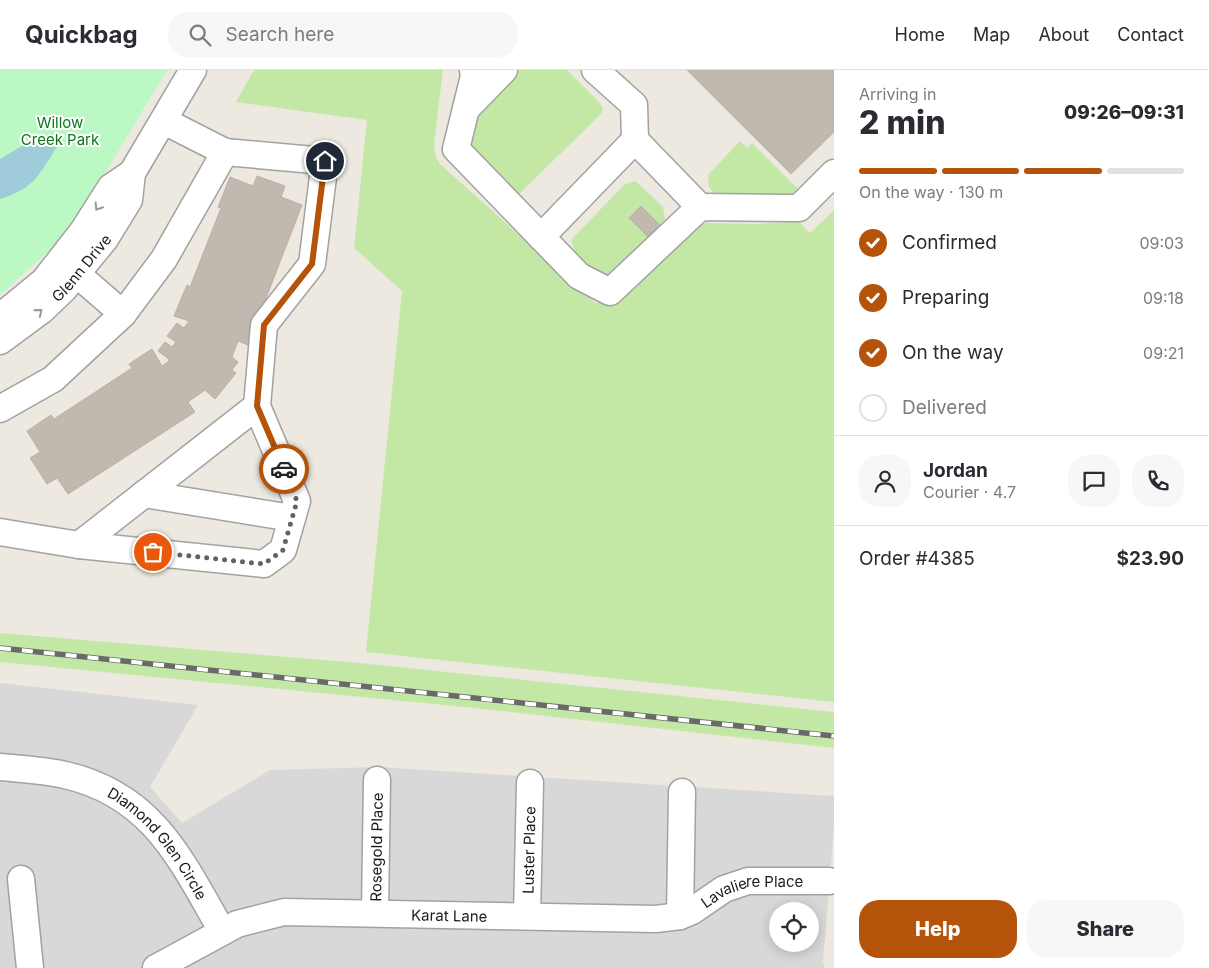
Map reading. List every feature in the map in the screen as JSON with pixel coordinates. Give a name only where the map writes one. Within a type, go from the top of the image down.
[{"type":"street","name":"Glenn Drive","points":[[0,341],[42,310],[78,275],[105,239],[129,200],[132,174],[193,70]]},
{"type":"street","points":[[474,70],[456,149],[579,276],[610,292],[700,207],[799,208],[834,173]]},
{"type":"street","points":[[466,109],[504,70]]},
{"type":"street","points":[[595,70],[634,105],[635,140],[700,207]]},
{"type":"street","points":[[0,532],[79,545],[264,564],[283,550],[297,501],[257,406],[264,325],[312,264],[325,161],[225,152],[164,121]]},
{"type":"street","points":[[541,237],[635,140]]},
{"type":"street","points":[[0,409],[53,379],[123,314],[164,259],[225,152]]},
{"type":"street","name":"Glenn Drive","points":[[0,317],[44,281],[83,231],[111,187],[132,174]]},
{"type":"street","points":[[78,275],[123,314]]},
{"type":"street","points":[[79,545],[257,406]]},
{"type":"street","points":[[144,494],[292,518]]},
{"type":"street","name":"Diamond Glen Circle","points":[[0,767],[66,775],[90,782],[113,792],[134,806],[153,823],[177,852],[222,931]]},
{"type":"street","name":"Rosegold Place","points":[[374,913],[377,780]]},
{"type":"street","name":"Luster Place","points":[[527,916],[530,783]]},
{"type":"street","points":[[680,916],[682,792]]},
{"type":"street","points":[[20,878],[30,968]]},
{"type":"street","name":"Lavaliere Place","points":[[680,916],[704,904],[724,889],[748,881],[830,881]]},
{"type":"street","name":"Karat Lane","points":[[222,931],[252,918],[284,912],[656,919],[680,916]]},
{"type":"street","points":[[156,968],[222,931]]},
{"type":"shaded area","points":[[0,683],[198,705],[150,787],[182,823],[270,770],[379,767],[834,796],[834,827],[823,962],[825,968],[0,968]]},
{"type":"green space","name":"Willow Creek Park","points":[[0,70],[167,70],[90,198],[56,244],[0,295]]},
{"type":"green space","points":[[254,70],[443,70],[434,144],[435,154],[439,163],[595,303],[612,302],[688,230],[706,223],[759,224],[798,221],[810,233],[834,210],[834,702],[366,652],[402,291],[354,248],[367,120],[236,102]]},
{"type":"green space","points":[[518,70],[567,70],[600,103],[603,109],[601,114],[519,194],[516,194],[472,149],[469,137],[471,126],[483,105]]},
{"type":"green space","points":[[740,141],[747,148],[752,143],[799,190],[790,195],[715,195],[709,187],[708,175]]},
{"type":"green space","points":[[634,181],[663,207],[665,220],[660,225],[641,206],[629,218],[650,239],[611,277],[605,276],[585,263],[575,251],[572,239],[624,185]]},
{"type":"green space","points":[[0,633],[359,663],[834,712],[834,748],[465,707],[0,662]]},
{"type":"water","points":[[53,133],[58,145],[41,172],[29,185],[12,195],[0,199],[0,159],[35,138]]},
{"type":"building","points":[[687,70],[834,70],[834,132],[791,174]]},
{"type":"building","points":[[257,176],[285,186],[281,197],[302,205],[248,345],[238,341],[232,357],[238,362],[232,370],[236,373],[215,399],[205,390],[188,402],[195,412],[68,494],[57,478],[47,484],[30,458],[40,452],[27,431],[51,415],[54,419],[132,368],[129,364],[152,349],[162,366],[170,360],[158,351],[165,342],[172,347],[176,342],[167,336],[177,323],[184,328],[189,321],[174,316],[187,285],[190,287],[221,208],[218,207],[230,177],[253,186]]},
{"type":"building","points":[[641,206],[663,228],[651,240],[629,218]]},
{"type":"railway","points":[[0,648],[834,736]]},
{"type":"way so far","points":[[153,552],[264,564],[283,550],[297,501],[284,469]]},
{"type":"route","points":[[284,469],[257,406],[264,325],[312,264],[325,161]]}]
